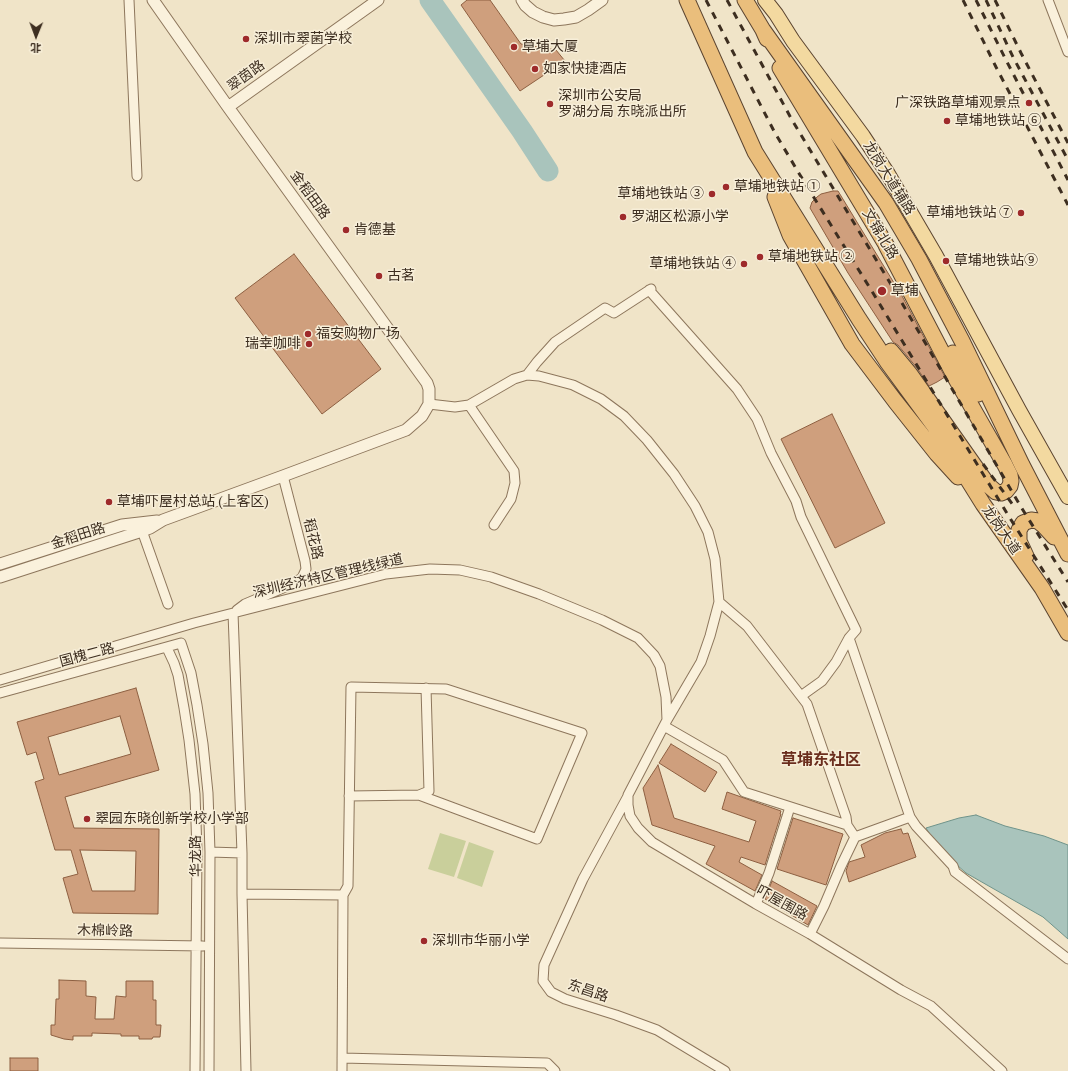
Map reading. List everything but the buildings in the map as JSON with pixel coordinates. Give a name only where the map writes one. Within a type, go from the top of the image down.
[{"type":"highway","points":[[687,0],[755,152],[790,235],[852,344],[937,454],[983,504]]},
{"type":"highway","name":"文锦北路","points":[[745,0],[763,30],[773,56],[786,78],[886,245],[1022,465]]},
{"type":"highway","points":[[763,30],[886,202],[919,259],[962,341],[1022,465],[1067,553]]},
{"type":"highway","points":[[755,152],[839,287],[910,374],[988,485],[996,492],[1001,493],[1006,491],[1010,486],[1010,475],[956,379],[886,245]]},
{"type":"highway","name":"龙岗大道","points":[[839,287],[888,363],[934,427],[983,504],[1042,588],[1068,633]]},
{"type":"highway","points":[[1042,588],[1019,542],[1019,530],[1023,523],[1031,520],[1038,521],[1067,553]]},
{"type":"main road","name":"龙岗大道辅路","points":[[766,0],[776,7],[793,41],[863,136],[888,174],[936,256],[1068,497]]},
{"type":"street","points":[[129,0],[137,176]]},
{"type":"street","name":"金稻田路","points":[[0,577],[163,520],[406,430],[422,416],[430,404],[427,383],[228,107],[153,0]]},
{"type":"street","name":"翠茵路","points":[[228,107],[378,0]]},
{"type":"street","points":[[522,0],[525,5],[534,12],[543,17],[554,20],[576,17],[602,0]]},
{"type":"street","points":[[1048,0],[1068,52]]},
{"type":"street","points":[[527,375],[555,342],[605,308],[614,313],[650,289],[738,389],[757,419],[771,453],[796,501],[802,517],[856,630],[849,638],[836,662],[822,681],[801,696]]},
{"type":"street","points":[[430,404],[455,407],[469,405],[514,379],[527,375],[539,376],[573,385],[601,399],[624,416],[647,440],[674,474],[695,506],[708,532],[715,559],[719,602],[710,636],[700,662],[628,795]]},
{"type":"street","points":[[469,405],[514,471],[515,483],[511,498],[494,525]]},
{"type":"street","name":"稻花路","points":[[233,613],[244,604],[290,585],[302,578],[306,570],[283,476]]},
{"type":"street","name":"金稻田路","points":[[0,564],[122,525],[141,527]]},
{"type":"street","points":[[141,527],[168,604]]},
{"type":"street","name":"深圳经济特区管理线绿道","points":[[0,680],[187,625],[386,574],[430,569],[460,570],[491,577],[538,594],[602,620],[638,638],[654,655],[660,666],[666,697],[666,723]]},
{"type":"street","points":[[719,602],[747,626],[808,704],[846,817],[846,825]]},
{"type":"street","points":[[233,613],[242,853],[246,1071]]},
{"type":"street","points":[[849,638],[910,817],[916,826],[953,866],[955,872],[1068,959]]},
{"type":"street","name":"国槐二路","points":[[0,693],[181,643]]},
{"type":"street","name":"华龙路","points":[[181,643],[191,673],[203,744],[208,793],[210,852],[209,1071]]},
{"type":"street","name":"华龙路","points":[[167,648],[178,675],[189,740],[194,794],[197,851],[195,1071]]},
{"type":"street","points":[[342,1071],[343,895],[348,886],[351,687],[446,689],[582,733],[537,839],[419,795]]},
{"type":"street","points":[[349,796],[419,795],[429,791],[426,688]]},
{"type":"street","points":[[666,723],[723,760],[744,792],[846,825],[855,837]]},
{"type":"street","name":"吓屋围路","points":[[628,795],[630,816],[638,828],[652,842],[930,1006],[1002,1071]]},
{"type":"street","name":"东昌路","points":[[628,795],[580,886],[544,965],[543,981],[551,992],[657,1030],[725,1071]]},
{"type":"street","points":[[756,904],[769,873],[790,807]]},
{"type":"street","points":[[810,934],[855,837],[910,817]]},
{"type":"street","points":[[210,852],[242,853]]},
{"type":"street","points":[[242,894],[343,895]]},
{"type":"street","name":"木棉岭路","points":[[0,943],[210,946]]},
{"type":"street","points":[[342,1058],[547,1063],[555,1071]]},
{"type":"green space","points":[[440,833],[466,841],[454,877],[428,869]]},
{"type":"green space","points":[[469,842],[494,851],[482,887],[457,878]]},
{"type":"water","points":[[976,815],[1005,826],[1044,836],[1068,845],[1068,939],[1043,917],[966,873],[939,849],[926,828],[959,818]]},
{"type":"waterway","points":[[430,0],[522,131],[548,171]]},
{"type":"railway","points":[[706,0],[775,133],[1008,515],[1068,610]]},
{"type":"railway","points":[[727,0],[792,120],[892,286],[1021,507],[1068,582]]},
{"type":"railway","points":[[963,0],[1068,205]]},
{"type":"railway","points":[[976,0],[1068,180]]},
{"type":"railway","points":[[986,0],[1013,57],[1068,160]]},
{"type":"railway","points":[[995,0],[1068,143]]},
{"type":"railway","points":[[983,464],[1016,509]]},
{"type":"place","name":"深圳市翠菌学校","points":[[246,39]]},
{"type":"place","name":"草埔大厦","points":[[514,47]]},
{"type":"place","name":"如家快捷酒店","points":[[535,69]]},
{"type":"place","name":"广深铁路草埔观景点","points":[[1029,103]]},
{"type":"place","name":"深圳市公安局 罗湖分局 东晓派出所","points":[[550,104]]},
{"type":"place","name":"草埔地铁站 ⑥","points":[[947,121]]},
{"type":"place","name":"草埔地铁站 ①","points":[[726,187]]},
{"type":"place","name":"草埔地铁站 ③","points":[[712,194]]},
{"type":"place","name":"草埔地铁站 ⑦","points":[[1021,213]]},
{"type":"place","name":"罗湖区松源小学","points":[[623,217]]},
{"type":"place","name":"肯德基","points":[[346,230]]},
{"type":"place","name":"草埔地铁站 ②","points":[[760,257]]},
{"type":"place","name":"草埔地铁站⑨","points":[[946,261]]},
{"type":"place","name":"草埔地铁站 ④","points":[[744,264]]},
{"type":"place","name":"古茗","points":[[379,276]]},
{"type":"place","name":"草埔","points":[[882,291]]},
{"type":"place","name":"福安购物广场","points":[[308,334]]},
{"type":"place","name":"瑞幸咖啡","points":[[309,344]]},
{"type":"place","name":"草埔吓屋村总站 (上客区)","points":[[109,502]]},
{"type":"place","name":"翠园东晓创新学校小学部","points":[[87,819]]},
{"type":"place","name":"深圳市华丽小学","points":[[424,941]]},
{"type":"district","name":"草埔东社区","points":[[821,760]]}]
